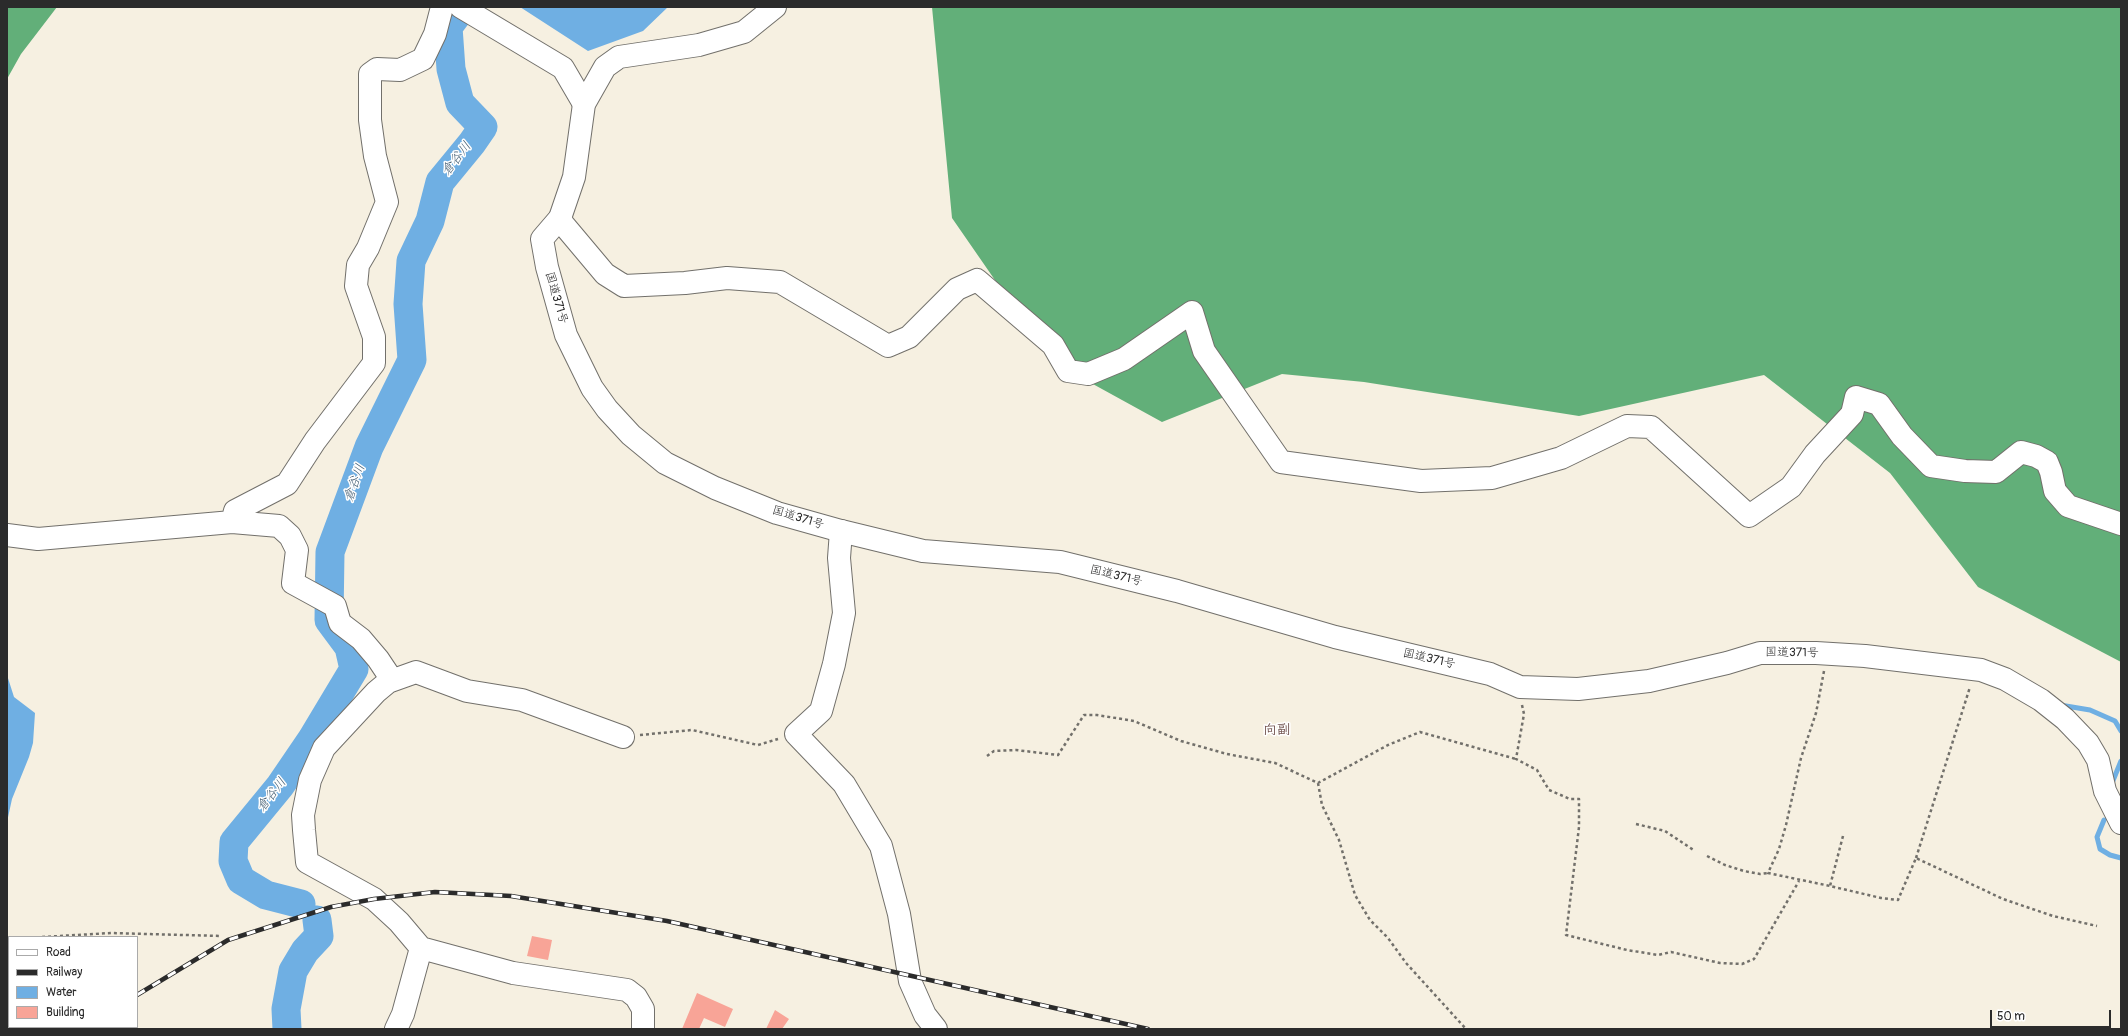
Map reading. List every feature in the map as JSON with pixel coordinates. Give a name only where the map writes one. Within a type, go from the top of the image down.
[{"type":"main road","points":[[232,522],[235,511],[287,484],[315,441],[374,363],[374,337],[356,286],[358,265],[368,248],[387,202],[375,156],[370,120],[370,74],[377,69],[400,70],[423,60],[435,34],[442,7]]},
{"type":"main road","points":[[461,7],[563,68],[584,104]]},
{"type":"main road","name":"国道371号","points":[[775,7],[744,32],[700,45],[619,57],[605,67],[584,104],[574,176],[560,218],[542,239],[547,267],[566,335],[592,388],[607,409],[631,435],[665,464],[715,488],[777,513],[841,531],[923,551],[1060,562],[1178,591],[1335,637],[1490,674],[1520,687],[1578,689],[1649,682],[1727,663],[1760,653],[1865,656],[1981,670],[2005,679],[2041,700],[2065,719],[2088,742],[2098,760],[2105,791],[2121,823]]},
{"type":"main road","points":[[560,218],[577,242],[605,274],[624,286],[685,283],[727,278],[780,282],[888,346],[909,337],[957,289],[977,280],[1053,345],[1068,371],[1088,374],[1124,359],[1192,312],[1204,351],[1281,462],[1421,481],[1492,478],[1561,458],[1627,426],[1651,428],[1749,516],[1791,487],[1815,454],[1852,414],[1856,397],[1879,404],[1902,436],[1931,466],[1965,471],[1996,472],[2021,452],[2036,456],[2047,462],[2055,491],[2068,506],[2121,524]]},
{"type":"main road","points":[[7,535],[38,539],[232,522],[279,526],[290,536],[297,550],[293,583],[326,601],[340,622],[361,639],[378,658],[392,680]]},
{"type":"main road","points":[[841,531],[839,558],[844,613],[834,664],[821,711],[796,734],[844,784],[881,846],[899,914],[910,981],[924,1015],[936,1029]]},
{"type":"main road","points":[[622,737],[522,700],[467,691],[416,672],[392,680],[376,692],[324,748],[310,780],[303,815],[307,862],[374,899],[399,922],[421,948],[513,973],[627,990],[636,997],[643,1009],[643,1029]]},
{"type":"main road","points":[[396,1029],[403,1014],[421,948]]},
{"type":"path","points":[[1768,873],[1779,849],[1801,758],[1816,713],[1823,683],[1826,654]]},
{"type":"path","points":[[1707,856],[1725,865],[1744,871],[1760,874],[1768,873],[1874,897],[1898,900],[1916,858],[1975,670]]},
{"type":"path","points":[[1516,759],[1524,714],[1520,687]]},
{"type":"path","points":[[987,756],[994,751],[1016,750],[1058,755],[1084,715],[1098,715],[1134,721],[1181,741],[1227,754],[1275,763],[1318,783]]},
{"type":"path","points":[[622,737],[692,730],[758,745],[796,734]]},
{"type":"path","points":[[1318,783],[1388,745],[1420,732],[1516,759],[1537,770],[1549,790],[1570,799],[1579,799],[1579,827],[1566,935],[1627,950],[1658,955],[1672,952],[1720,963],[1742,964],[1754,959],[1799,881]]},
{"type":"path","points":[[1318,783],[1322,804],[1339,840],[1355,895],[1370,920],[1388,938],[1406,963],[1466,1029]]},
{"type":"path","points":[[1636,824],[1665,831],[1695,851]]},
{"type":"path","points":[[1830,886],[1843,836]]},
{"type":"path","points":[[1916,858],[2003,899],[2053,916],[2097,926]]},
{"type":"path","points":[[59,936],[111,933],[221,936]]},
{"type":"green space","points":[[7,7],[57,7],[21,54],[7,79]]},
{"type":"green space","points":[[932,7],[2121,7],[2121,662],[1978,587],[1890,473],[1764,375],[1579,416],[1364,382],[1282,374],[1162,422],[1051,361],[952,218]]},
{"type":"water","points":[[520,7],[668,7],[643,31],[588,51]]},
{"type":"water","points":[[7,675],[14,697],[35,713],[33,743],[12,799],[7,822]]},
{"type":"building","points":[[532,936],[552,940],[548,960],[527,956]]},
{"type":"building","points":[[697,993],[733,1009],[725,1027],[704,1018],[699,1029],[682,1029]]},
{"type":"building","points":[[775,1010],[789,1019],[782,1029],[766,1029]]},
{"type":"waterway","name":"倉谷川","points":[[301,904],[266,895],[241,880],[233,861],[234,842],[280,786],[312,739],[354,669],[349,647],[329,620],[330,552],[369,447],[412,360],[408,304],[411,261],[430,221],[440,182],[483,127],[460,103],[451,69],[448,27],[457,15]]},
{"type":"waterway","points":[[2060,705],[2090,710],[2115,721],[2121,731]]},
{"type":"waterway","points":[[2112,783],[2121,761]]},
{"type":"waterway","points":[[2104,820],[2097,837],[2100,849],[2110,855],[2121,858]]},
{"type":"waterway","name":"倉谷川","points":[[287,1029],[286,1009],[293,971],[305,951],[319,936],[317,920]]},
{"type":"railway","points":[[138,994],[228,940],[331,907],[374,899],[435,892],[511,896],[667,921],[1148,1029]]},
{"type":"district","name":"向副","points":[[1277,730]]}]
